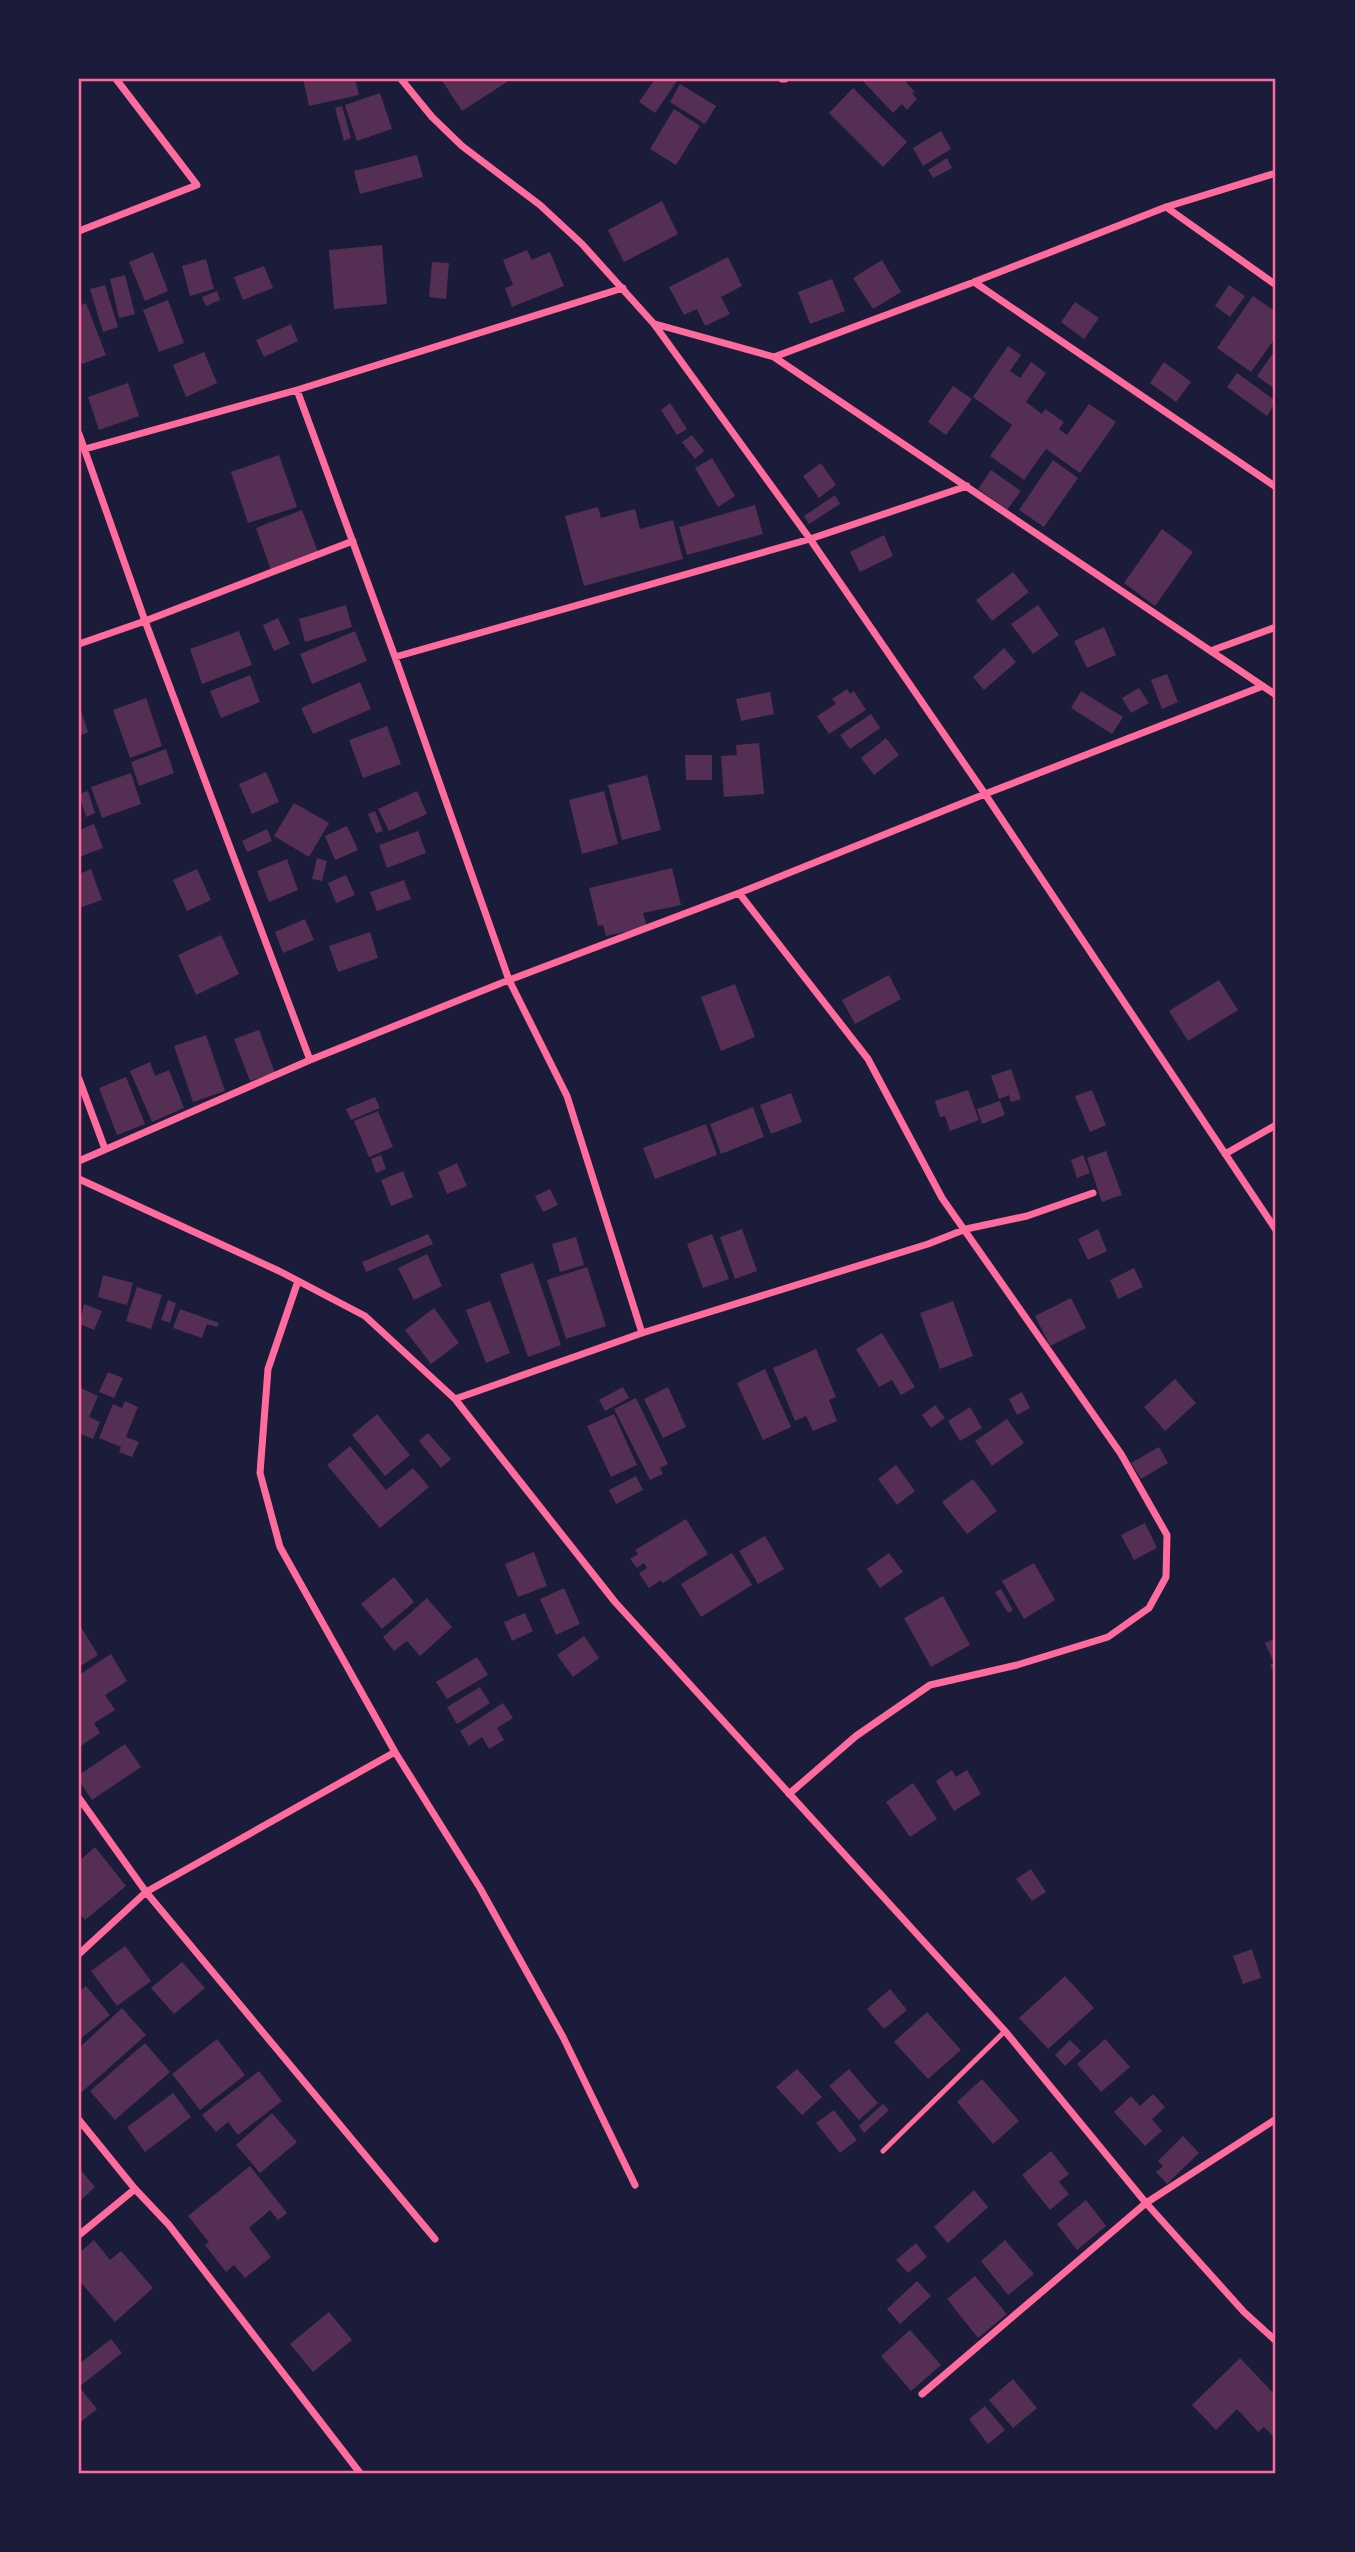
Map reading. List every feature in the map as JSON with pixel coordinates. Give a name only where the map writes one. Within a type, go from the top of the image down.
[{"type":"street","points":[[79,231],[197,185],[116,79]]},
{"type":"street","points":[[401,79],[432,117],[462,146],[540,205],[582,244],[654,324],[810,539],[985,793],[1276,1230]]},
{"type":"street","points":[[774,357],[1166,207],[1276,173]]},
{"type":"street","points":[[1166,207],[1276,285]]},
{"type":"street","points":[[974,282],[1276,487]]},
{"type":"street","points":[[85,449],[297,390],[623,288]]},
{"type":"street","points":[[654,324],[774,357],[1213,650],[1276,695]]},
{"type":"street","points":[[297,390],[509,980],[568,1096],[642,1333]]},
{"type":"street","points":[[79,434],[145,621],[310,1060]]},
{"type":"street","points":[[395,657],[810,539],[967,486]]},
{"type":"street","points":[[79,643],[145,621],[353,541]]},
{"type":"street","points":[[1213,650],[1276,626]]},
{"type":"street","points":[[79,1161],[310,1060],[509,980],[739,893],[985,793],[1263,686]]},
{"type":"street","points":[[739,893],[868,1059],[942,1198],[1121,1454],[1167,1535],[1166,1577],[1149,1608],[1108,1637],[1017,1665],[930,1685],[856,1736],[789,1794]]},
{"type":"street","points":[[79,1079],[105,1149]]},
{"type":"street","points":[[1225,1154],[1276,1125]]},
{"type":"street","points":[[79,1179],[298,1281],[365,1316],[455,1399],[615,1602],[1005,2031],[1146,2203],[1244,2312],[1276,2341]]},
{"type":"street","points":[[455,1399],[642,1333],[928,1244],[966,1229],[1027,1216],[1093,1193]]},
{"type":"street","points":[[298,1281],[268,1368],[260,1473],[280,1546],[395,1752],[480,1888],[557,2026],[635,2185]]},
{"type":"street","points":[[79,1954],[145,1892],[395,1752]]},
{"type":"street","points":[[79,1798],[145,1892],[435,2239]]},
{"type":"street","points":[[922,2394],[1146,2203],[1276,2119]]},
{"type":"street","points":[[79,2120],[135,2189],[169,2225],[360,2473]]},
{"type":"street","points":[[79,2235],[135,2189]]},
{"type":"lane","points":[[883,2151],[1005,2031]]},
{"type":"building","points":[[303,79],[355,79],[359,95],[309,106]]},
{"type":"building","points":[[441,79],[505,79],[507,82],[462,111]]},
{"type":"building","points":[[655,79],[677,81],[655,113],[639,102]]},
{"type":"building","points":[[861,79],[903,79],[915,92],[912,93],[917,99],[907,110],[902,104],[893,113]]},
{"type":"building","points":[[680,84],[716,106],[705,124],[670,102]]},
{"type":"building","points":[[853,88],[907,142],[883,167],[829,113]]},
{"type":"building","points":[[380,93],[392,129],[357,141],[345,105]]},
{"type":"building","points":[[342,106],[351,138],[344,141],[335,108]]},
{"type":"building","points":[[674,109],[700,126],[676,165],[650,149]]},
{"type":"building","points":[[941,131],[951,149],[923,166],[913,148]]},
{"type":"building","points":[[417,155],[423,177],[360,194],[354,171]]},
{"type":"building","points":[[947,158],[952,168],[933,178],[928,170]]},
{"type":"building","points":[[662,201],[678,234],[624,262],[608,230]]},
{"type":"building","points":[[382,245],[387,304],[334,309],[329,250]]},
{"type":"building","points":[[527,250],[532,260],[550,252],[564,286],[512,307],[505,288],[513,285],[503,260]]},
{"type":"building","points":[[153,252],[168,291],[145,301],[129,262]]},
{"type":"building","points":[[728,257],[742,286],[721,297],[730,314],[705,326],[697,309],[684,315],[669,287]]},
{"type":"building","points":[[206,259],[214,289],[190,296],[182,266]]},
{"type":"building","points":[[882,260],[901,292],[873,309],[853,278]]},
{"type":"building","points":[[432,262],[449,263],[446,299],[429,297]]},
{"type":"building","points":[[264,266],[273,288],[243,300],[234,277]]},
{"type":"building","points":[[125,275],[135,314],[119,318],[110,279]]},
{"type":"building","points":[[832,279],[845,311],[810,324],[798,292]]},
{"type":"building","points":[[105,285],[118,327],[103,332],[90,289]]},
{"type":"building","points":[[1229,285],[1245,296],[1230,317],[1215,306]]},
{"type":"building","points":[[217,291],[220,300],[206,306],[202,297]]},
{"type":"building","points":[[1253,296],[1276,312],[1276,337],[1251,372],[1217,348]]},
{"type":"building","points":[[168,300],[184,343],[159,352],[143,310]]},
{"type":"building","points":[[1075,302],[1099,318],[1084,339],[1061,322]]},
{"type":"building","points":[[86,303],[106,355],[82,364],[79,354],[79,306]]},
{"type":"building","points":[[291,324],[298,341],[264,357],[256,340]]},
{"type":"building","points":[[1008,346],[1021,355],[1010,371],[1020,378],[1031,362],[1046,373],[1026,402],[1042,414],[1045,409],[1064,422],[1059,429],[1067,435],[1089,404],[1116,422],[1080,473],[1046,449],[1024,480],[990,456],[1012,425],[973,397]]},
{"type":"building","points":[[1276,349],[1276,390],[1257,376]]},
{"type":"building","points":[[204,352],[217,383],[186,397],[173,365]]},
{"type":"building","points":[[1164,362],[1191,382],[1176,402],[1150,383]]},
{"type":"building","points":[[1237,373],[1276,401],[1267,416],[1227,387]]},
{"type":"building","points":[[128,383],[139,416],[99,430],[88,397]]},
{"type":"building","points":[[953,386],[972,399],[946,435],[928,422]]},
{"type":"building","points":[[670,403],[687,429],[677,435],[661,410]]},
{"type":"building","points":[[692,435],[704,451],[695,459],[682,442]]},
{"type":"building","points":[[279,455],[297,507],[248,523],[231,472]]},
{"type":"building","points":[[712,458],[735,496],[718,507],[695,468]]},
{"type":"building","points":[[1053,460],[1078,478],[1044,527],[1019,510]]},
{"type":"building","points":[[821,463],[836,485],[819,498],[803,476]]},
{"type":"building","points":[[991,470],[1021,491],[1007,510],[978,489]]},
{"type":"building","points":[[835,495],[840,504],[809,524],[804,516]]},
{"type":"building","points":[[755,505],[763,534],[687,555],[679,527]]},
{"type":"building","points":[[598,507],[601,518],[635,509],[640,529],[673,520],[683,559],[584,586],[565,516]]},
{"type":"building","points":[[302,510],[318,552],[271,570],[256,528]]},
{"type":"building","points":[[1162,529],[1193,552],[1155,606],[1124,583]]},
{"type":"building","points":[[884,535],[893,556],[860,572],[850,552]]},
{"type":"building","points":[[1013,572],[1029,592],[992,621],[976,600]]},
{"type":"building","points":[[346,605],[352,627],[305,642],[299,619]]},
{"type":"building","points":[[1038,605],[1059,635],[1033,654],[1011,624]]},
{"type":"building","points":[[278,618],[290,644],[274,651],[263,625]]},
{"type":"building","points":[[1104,627],[1116,655],[1087,668],[1074,641]]},
{"type":"building","points":[[239,631],[252,665],[202,684],[190,649]]},
{"type":"building","points":[[355,631],[367,661],[312,684],[300,654]]},
{"type":"building","points":[[1004,648],[1016,662],[984,690],[973,677]]},
{"type":"building","points":[[1167,674],[1178,702],[1162,709],[1151,680]]},
{"type":"building","points":[[250,675],[260,702],[221,718],[210,691]]},
{"type":"building","points":[[360,682],[371,709],[313,734],[301,708]]},
{"type":"building","points":[[1139,688],[1149,703],[1131,713],[1122,698]]},
{"type":"building","points":[[847,689],[850,694],[854,691],[866,710],[829,734],[817,716],[836,704],[832,699]]},
{"type":"building","points":[[1081,691],[1123,717],[1112,734],[1071,708]]},
{"type":"building","points":[[770,692],[774,714],[741,721],[736,699]]},
{"type":"building","points":[[146,698],[162,746],[130,758],[113,710]]},
{"type":"building","points":[[79,705],[88,732],[79,736]]},
{"type":"building","points":[[871,714],[880,728],[850,749],[840,735]]},
{"type":"building","points":[[387,726],[401,764],[363,778],[349,740]]},
{"type":"building","points":[[886,738],[899,755],[874,775],[861,758]]},
{"type":"building","points":[[759,743],[764,794],[724,797],[721,756],[737,755],[736,745]]},
{"type":"building","points":[[166,749],[174,773],[139,786],[131,762]]},
{"type":"building","points":[[685,755],[712,755],[712,780],[686,780]]},
{"type":"building","points":[[266,772],[279,802],[252,814],[239,784]]},
{"type":"building","points":[[131,773],[141,804],[102,818],[91,787]]},
{"type":"building","points":[[647,775],[661,830],[622,840],[608,785]]},
{"type":"building","points":[[88,791],[95,813],[86,817],[79,794]]},
{"type":"building","points":[[417,791],[427,814],[389,831],[378,809]]},
{"type":"building","points":[[604,791],[618,844],[582,854],[569,800]]},
{"type":"building","points":[[294,803],[329,823],[309,857],[274,836]]},
{"type":"building","points":[[375,811],[383,831],[376,833],[368,814]]},
{"type":"building","points":[[94,824],[103,848],[79,857],[79,830]]},
{"type":"building","points":[[347,826],[358,850],[335,860],[325,836]]},
{"type":"building","points":[[267,829],[272,841],[247,852],[242,841]]},
{"type":"building","points":[[418,831],[426,853],[387,868],[379,845]]},
{"type":"building","points":[[317,858],[327,861],[322,881],[312,879]]},
{"type":"building","points":[[287,859],[298,890],[269,902],[257,871]]},
{"type":"building","points":[[672,868],[681,905],[643,913],[647,927],[606,936],[603,925],[598,926],[589,888]]},
{"type":"building","points":[[91,869],[102,900],[79,908],[79,874]]},
{"type":"building","points":[[197,869],[211,900],[187,911],[173,880]]},
{"type":"building","points":[[346,875],[355,895],[336,903],[328,883]]},
{"type":"building","points":[[404,880],[411,899],[377,911],[370,892]]},
{"type":"building","points":[[305,919],[314,940],[283,953],[275,932]]},
{"type":"building","points":[[370,932],[378,958],[338,972],[329,946]]},
{"type":"building","points":[[221,935],[239,974],[196,995],[178,955]]},
{"type":"building","points":[[889,975],[901,999],[855,1024],[842,1000]]},
{"type":"building","points":[[1219,980],[1238,1010],[1188,1041],[1169,1011]]},
{"type":"building","points":[[735,984],[755,1037],[721,1051],[701,997]]},
{"type":"building","points":[[259,1030],[275,1073],[250,1081],[234,1039]]},
{"type":"building","points":[[206,1035],[225,1091],[193,1102],[174,1046]]},
{"type":"building","points":[[150,1062],[155,1076],[169,1070],[184,1108],[152,1122],[130,1071]]},
{"type":"building","points":[[1011,1069],[1021,1099],[1011,1102],[1009,1095],[999,1099],[991,1076]]},
{"type":"building","points":[[126,1077],[145,1124],[117,1135],[99,1088]]},
{"type":"building","points":[[968,1090],[979,1120],[950,1131],[945,1116],[940,1117],[935,1101]]},
{"type":"building","points":[[1092,1090],[1106,1125],[1090,1132],[1075,1096]]},
{"type":"building","points":[[791,1093],[802,1122],[771,1134],[760,1105]]},
{"type":"building","points":[[375,1097],[380,1108],[351,1120],[346,1109]]},
{"type":"building","points":[[1000,1101],[1005,1115],[982,1124],[977,1109]]},
{"type":"building","points":[[753,1107],[764,1137],[721,1154],[710,1124]]},
{"type":"building","points":[[378,1111],[393,1147],[369,1157],[354,1121]]},
{"type":"building","points":[[706,1124],[717,1155],[655,1179],[643,1148]]},
{"type":"building","points":[[1106,1151],[1122,1195],[1102,1202],[1087,1158]]},
{"type":"building","points":[[381,1155],[386,1169],[376,1173],[371,1159]]},
{"type":"building","points":[[1083,1155],[1090,1173],[1077,1178],[1071,1160]]},
{"type":"building","points":[[457,1163],[467,1186],[447,1194],[438,1172]]},
{"type":"building","points":[[403,1171],[413,1197],[391,1206],[381,1180]]},
{"type":"building","points":[[550,1189],[558,1205],[543,1212],[535,1196]]},
{"type":"building","points":[[742,1229],[757,1271],[735,1279],[720,1237]]},
{"type":"building","points":[[1098,1229],[1107,1251],[1088,1260],[1078,1239]]},
{"type":"building","points":[[428,1234],[433,1244],[366,1272],[362,1262]]},
{"type":"building","points":[[712,1234],[729,1279],[703,1288],[687,1244]]},
{"type":"building","points":[[576,1237],[584,1265],[560,1272],[552,1244]]},
{"type":"building","points":[[427,1254],[442,1286],[414,1300],[398,1268]]},
{"type":"building","points":[[533,1263],[561,1345],[528,1357],[500,1274]]},
{"type":"building","points":[[587,1267],[606,1326],[566,1339],[547,1280]]},
{"type":"building","points":[[1134,1268],[1143,1287],[1118,1299],[1110,1280]]},
{"type":"building","points":[[103,1275],[133,1283],[127,1305],[98,1297]]},
{"type":"building","points":[[137,1287],[162,1295],[151,1329],[126,1321]]},
{"type":"building","points":[[1071,1298],[1086,1328],[1050,1346],[1035,1316]]},
{"type":"building","points":[[168,1300],[176,1303],[170,1323],[161,1320]]},
{"type":"building","points":[[490,1301],[510,1353],[486,1363],[466,1310]]},
{"type":"building","points":[[953,1301],[973,1356],[940,1369],[920,1313]]},
{"type":"building","points":[[84,1304],[102,1311],[94,1330],[79,1324]]},
{"type":"building","points":[[434,1308],[459,1343],[431,1364],[405,1330]]},
{"type":"building","points":[[180,1309],[219,1323],[217,1327],[207,1324],[202,1338],[173,1328]]},
{"type":"building","points":[[882,1333],[915,1387],[901,1395],[892,1380],[879,1387],[856,1349]]},
{"type":"building","points":[[816,1349],[836,1397],[829,1400],[837,1421],[813,1431],[806,1416],[795,1421],[773,1368]]},
{"type":"building","points":[[765,1369],[791,1427],[763,1440],[737,1383]]},
{"type":"building","points":[[108,1372],[123,1378],[114,1398],[99,1392]]},
{"type":"building","points":[[1175,1379],[1196,1403],[1165,1431],[1144,1407]]},
{"type":"building","points":[[623,1387],[629,1398],[605,1411],[599,1400]]},
{"type":"building","points":[[668,1387],[686,1427],[663,1438],[644,1399]]},
{"type":"building","points":[[81,1388],[98,1396],[89,1417],[100,1422],[93,1439],[79,1433]]},
{"type":"building","points":[[1022,1392],[1030,1408],[1017,1415],[1009,1399]]},
{"type":"building","points":[[636,1398],[668,1464],[660,1468],[663,1474],[650,1480],[614,1409]]},
{"type":"building","points":[[125,1401],[138,1407],[126,1437],[139,1442],[132,1457],[119,1452],[121,1447],[99,1438],[113,1404],[122,1408]]},
{"type":"building","points":[[935,1405],[945,1418],[931,1428],[922,1415]]},
{"type":"building","points":[[970,1407],[982,1428],[960,1441],[948,1421]]},
{"type":"building","points":[[377,1414],[410,1455],[385,1476],[352,1435]]},
{"type":"building","points":[[614,1414],[637,1465],[611,1477],[587,1426]]},
{"type":"building","points":[[1007,1419],[1024,1443],[992,1466],[975,1441]]},
{"type":"building","points":[[428,1433],[451,1459],[441,1468],[419,1441]]},
{"type":"building","points":[[350,1446],[386,1490],[413,1468],[429,1487],[380,1528],[327,1465]]},
{"type":"building","points":[[1159,1447],[1168,1463],[1141,1479],[1131,1463]]},
{"type":"building","points":[[896,1465],[915,1491],[897,1505],[878,1479]]},
{"type":"building","points":[[636,1476],[643,1490],[616,1504],[609,1490]]},
{"type":"building","points":[[973,1479],[997,1511],[967,1534],[942,1502]]},
{"type":"building","points":[[686,1519],[708,1554],[663,1583],[661,1580],[649,1588],[639,1573],[647,1568],[644,1563],[637,1568],[630,1559],[638,1554],[635,1550]]},
{"type":"building","points":[[1145,1523],[1157,1548],[1134,1560],[1121,1535]]},
{"type":"building","points":[[765,1536],[784,1569],[758,1584],[739,1551]]},
{"type":"building","points":[[534,1552],[547,1586],[518,1597],[505,1564]]},
{"type":"building","points":[[732,1553],[752,1585],[701,1617],[681,1584]]},
{"type":"building","points":[[889,1553],[903,1572],[880,1588],[867,1569]]},
{"type":"building","points":[[1034,1563],[1055,1600],[1024,1619],[1002,1581]]},
{"type":"building","points":[[394,1577],[414,1602],[382,1629],[361,1604]]},
{"type":"building","points":[[564,1588],[580,1624],[556,1635],[540,1599]]},
{"type":"building","points":[[1001,1589],[1013,1610],[1008,1613],[995,1592]]},
{"type":"building","points":[[943,1596],[970,1645],[931,1667],[904,1618]]},
{"type":"building","points":[[427,1598],[452,1627],[420,1656],[407,1641],[394,1651],[383,1637]]},
{"type":"building","points":[[525,1613],[533,1631],[512,1641],[504,1622]]},
{"type":"building","points":[[81,1627],[98,1655],[79,1667],[79,1628]]},
{"type":"building","points":[[584,1636],[599,1658],[573,1677],[557,1655]]},
{"type":"building","points":[[1276,1638],[1276,1678],[1270,1665],[1274,1663],[1265,1643]]},
{"type":"building","points":[[111,1654],[127,1681],[105,1695],[115,1710],[94,1723],[100,1733],[79,1747],[79,1675]]},
{"type":"building","points":[[477,1657],[488,1675],[447,1699],[436,1682]]},
{"type":"building","points":[[480,1687],[490,1703],[457,1724],[447,1707]]},
{"type":"building","points":[[503,1703],[513,1718],[497,1728],[504,1740],[489,1749],[482,1737],[469,1746],[460,1731]]},
{"type":"building","points":[[125,1744],[141,1767],[92,1800],[79,1781],[79,1775]]},
{"type":"building","points":[[952,1770],[956,1777],[967,1770],[981,1794],[954,1811],[936,1781]]},
{"type":"building","points":[[913,1783],[937,1819],[910,1837],[886,1802]]},
{"type":"building","points":[[95,1847],[126,1886],[85,1920],[79,1913],[79,1861]]},
{"type":"building","points":[[1031,1869],[1046,1892],[1032,1901],[1016,1879]]},
{"type":"building","points":[[125,1946],[151,1981],[117,2006],[91,1971]]},
{"type":"building","points":[[1252,1949],[1261,1978],[1243,1984],[1233,1956]]},
{"type":"building","points":[[182,1962],[205,1988],[174,2014],[151,1988]]},
{"type":"building","points":[[1065,1976],[1094,2008],[1048,2049],[1019,2018]]},
{"type":"building","points":[[86,1986],[110,2015],[79,2040],[79,1991]]},
{"type":"building","points":[[890,1989],[907,2010],[884,2029],[867,2009]]},
{"type":"building","points":[[122,2008],[146,2035],[82,2092],[79,2088],[79,2048]]},
{"type":"building","points":[[927,2012],[961,2050],[928,2079],[894,2042]]},
{"type":"building","points":[[217,2039],[245,2075],[200,2110],[172,2074]]},
{"type":"building","points":[[1105,2039],[1130,2067],[1101,2092],[1077,2064]]},
{"type":"building","points":[[1070,2040],[1081,2051],[1065,2066],[1055,2055]]},
{"type":"building","points":[[145,2043],[170,2072],[115,2120],[90,2091]]},
{"type":"building","points":[[797,2069],[822,2097],[802,2115],[776,2087]]},
{"type":"building","points":[[849,2069],[878,2103],[859,2120],[829,2086]]},
{"type":"building","points":[[259,2071],[282,2101],[238,2135],[228,2122],[216,2132],[202,2115]]},
{"type":"building","points":[[982,2079],[1019,2121],[993,2144],[957,2102]]},
{"type":"building","points":[[173,2093],[191,2117],[145,2152],[127,2127]]},
{"type":"building","points":[[1153,2094],[1165,2107],[1152,2119],[1162,2131],[1145,2146],[1114,2112],[1131,2096],[1140,2106]]},
{"type":"building","points":[[883,2104],[889,2110],[864,2133],[859,2126]]},
{"type":"building","points":[[834,2110],[857,2140],[840,2153],[816,2123]]},
{"type":"building","points":[[272,2113],[297,2142],[260,2173],[236,2145]]},
{"type":"building","points":[[1183,2136],[1199,2153],[1167,2184],[1156,2172],[1163,2166],[1158,2161]]},
{"type":"building","points":[[1051,2151],[1069,2174],[1059,2182],[1069,2194],[1050,2210],[1022,2175]]},
{"type":"building","points":[[250,2166],[287,2213],[278,2220],[270,2210],[249,2228],[271,2257],[245,2278],[234,2265],[226,2272],[205,2245],[209,2242],[188,2216]]},
{"type":"building","points":[[79,2168],[95,2187],[79,2202]]},
{"type":"building","points":[[974,2190],[988,2207],[948,2243],[934,2227]]},
{"type":"building","points":[[1086,2200],[1106,2226],[1077,2250],[1057,2224]]},
{"type":"building","points":[[94,2240],[110,2260],[121,2251],[153,2288],[115,2322],[82,2284],[79,2287],[79,2253]]},
{"type":"building","points":[[1005,2240],[1034,2274],[1008,2295],[981,2261]]},
{"type":"building","points":[[916,2243],[927,2257],[908,2273],[896,2260]]},
{"type":"building","points":[[975,2276],[1007,2314],[978,2338],[947,2299]]},
{"type":"building","points":[[917,2281],[931,2296],[900,2324],[887,2309]]},
{"type":"building","points":[[329,2312],[352,2340],[313,2372],[290,2344]]},
{"type":"building","points":[[910,2330],[941,2365],[911,2391],[881,2356]]},
{"type":"building","points":[[111,2339],[122,2353],[79,2387],[79,2364]]},
{"type":"building","points":[[1240,2358],[1276,2396],[1276,2433],[1273,2436],[1264,2427],[1258,2432],[1237,2409],[1216,2430],[1192,2405]]},
{"type":"building","points":[[1013,2379],[1037,2408],[1013,2428],[989,2400]]},
{"type":"building","points":[[79,2387],[97,2409],[79,2423]]},
{"type":"building","points":[[985,2406],[1005,2430],[988,2444],[969,2419]]}]
